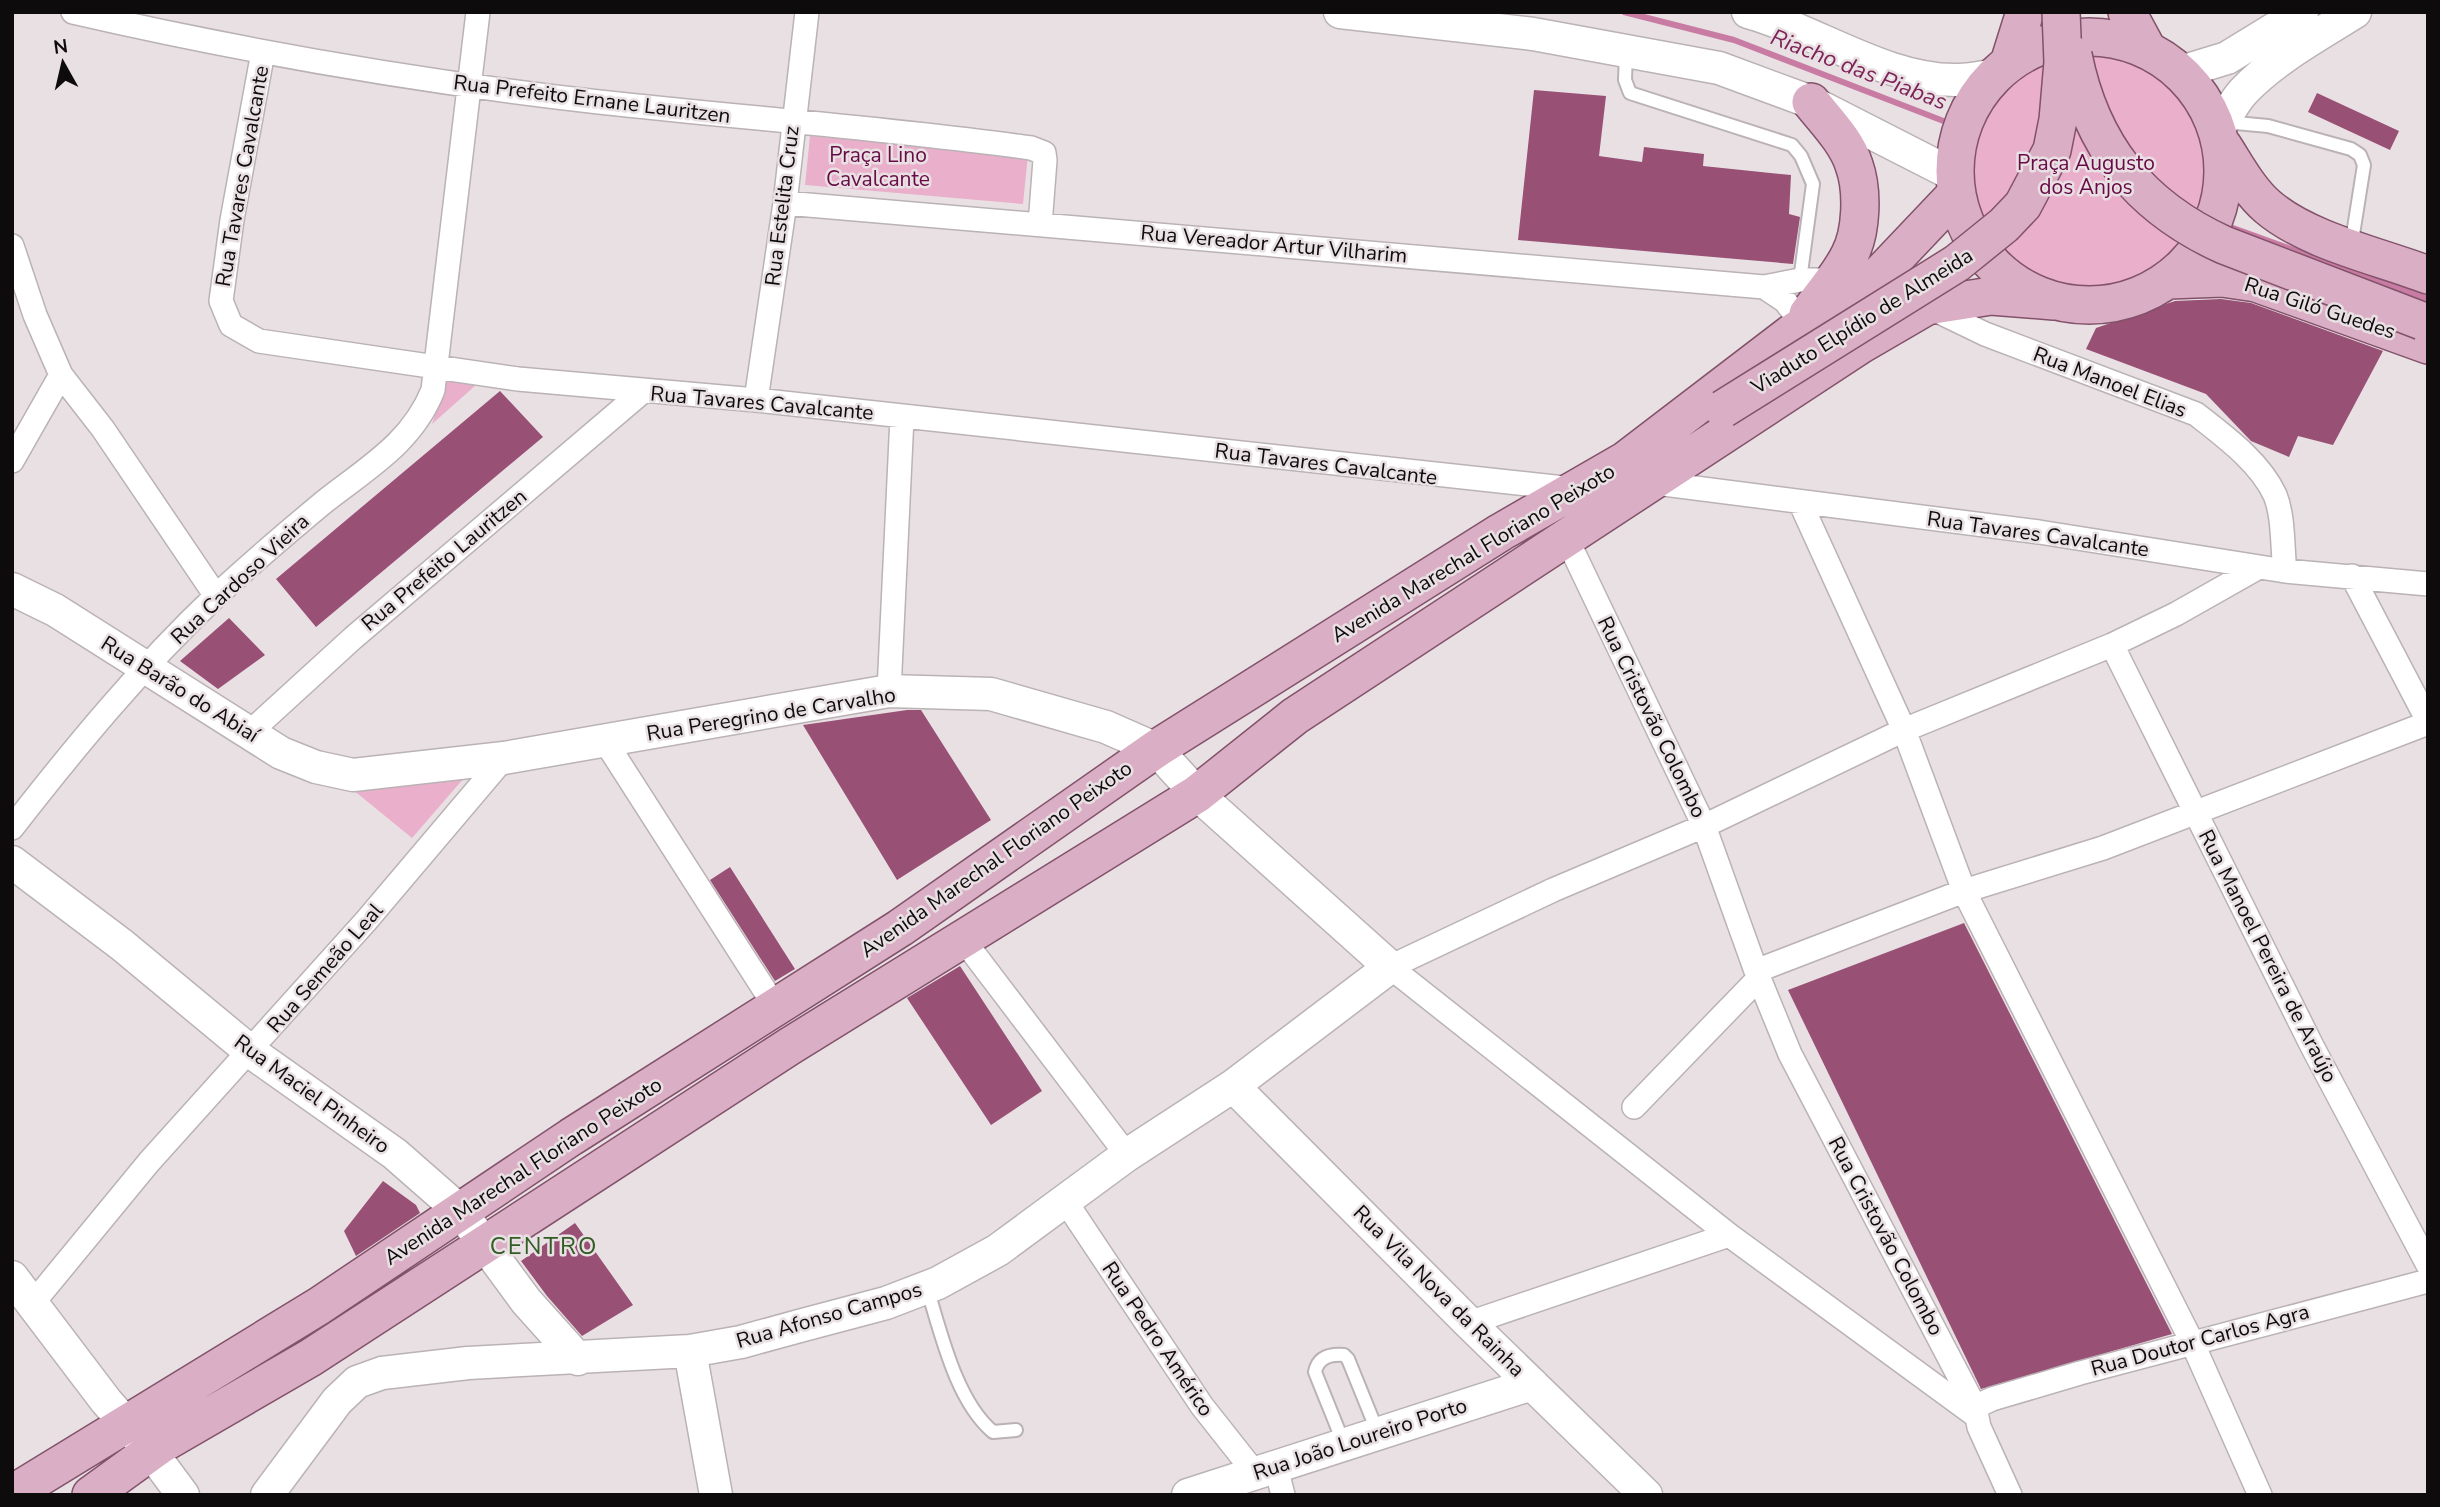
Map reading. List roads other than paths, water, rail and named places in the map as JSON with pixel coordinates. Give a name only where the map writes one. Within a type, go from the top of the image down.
[{"type":"main road","points":[[1340,12],[1533,34],[1719,68],[1811,102],[1955,184]]},
{"type":"main road","points":[[2025,12],[2002,69],[1970,108],[1961,129],[1955,184],[1964,222],[1978,248],[1999,272],[2025,290],[2054,301],[2094,306],[2133,299],[2169,280],[2190,261],[2216,219],[2225,177],[2221,132],[2235,102],[2256,80],[2294,51],[2355,12]]},
{"type":"main road","name":"Viaduto Elpídio de Almeida","points":[[2063,12],[2082,93],[2094,122],[2123,170],[2156,206],[2196,232],[2224,245],[2426,330]]},
{"type":"main road","name":"Viaduto Elpídio de Almeida","points":[[1637,471],[1723,409],[1957,263],[1996,232],[2023,205],[2052,150],[2058,120],[2063,62],[2063,12]]},
{"type":"main road","points":[[2127,12],[2147,49]]},
{"type":"main road","points":[[2181,72],[2227,58],[2302,12]]},
{"type":"main road","points":[[1766,15],[1871,61],[1920,76],[1957,80],[2002,69],[2062,38],[2115,39],[2147,49],[2181,72],[2208,105],[2254,194],[2269,208],[2295,224],[2428,275]]},
{"type":"main road","points":[[1799,327],[1816,280],[1850,255],[1858,227],[1859,195],[1854,164],[1837,134],[1811,102]]},
{"type":"main road","name":"Avenida Marechal Floriano Peixoto","points":[[91,1495],[151,1452],[310,1358],[962,938],[1197,794],[1295,716],[1566,537],[1799,327],[1881,273],[1955,184]]},
{"type":"main road","name":"Rua Giló Guedes","points":[[2169,280],[2222,278],[2256,283],[2426,330]]},
{"type":"main road","name":"Avenida Marechal Floriano Peixoto","points":[[12,1494],[319,1306],[570,1137],[776,1008],[1031,838],[1156,749],[1501,532],[1576,489],[1637,471],[1927,306],[1991,296],[2054,301]]},
{"type":"main road","name":"Rua Barão do Abiaí","points":[[12,589],[55,610],[281,752],[316,767],[353,775]]},
{"type":"main road","name":"Rua Peregrino de Carvalho","points":[[353,775],[504,758],[889,691],[991,694],[1106,727],[1156,749],[1197,794],[1390,967]]},
{"type":"main road","name":"Rua Maciel Pinheiro","points":[[12,862],[122,945],[251,1052],[396,1154],[460,1211],[526,1301],[578,1359]]},
{"type":"main road","name":"Rua Afonso Campos","points":[[267,1495],[310,1433],[357,1382],[408,1369],[690,1351],[779,1332],[886,1303],[927,1287],[998,1250],[1127,1155],[1233,1086],[1390,967]]},
{"type":"main road","name":"Rua Vila Nova da Rainha","points":[[1233,1086],[1469,1323],[1646,1495]]},
{"type":"main road","points":[[12,1277],[183,1495]]},
{"type":"main road","points":[[690,1351],[716,1495]]},
{"type":"main road","name":"Rua João Loureiro Porto","points":[[1188,1495],[1271,1478],[1344,1444],[1532,1384]]},
{"type":"street","name":"Rua Prefeito Ernane Lauritzen","points":[[73,12],[377,74],[793,122],[890,130],[1038,150],[1044,153],[1045,160],[1040,225]]},
{"type":"street","name":"Rua Cardoso Vieira","points":[[12,828],[79,743],[216,596],[324,503],[395,449],[425,412],[433,390],[478,12]]},
{"type":"street","name":"Rua Estelita Cruz","points":[[756,400],[785,203],[807,12]]},
{"type":"street","name":"Rua Tavares Cavalcante","points":[[263,52],[221,301],[231,325],[259,341],[436,367],[642,392],[756,400],[1576,489]]},
{"type":"street","name":"Rua Vereador Artur Vilharim","points":[[785,203],[1764,287],[1816,280]]},
{"type":"street","points":[[12,246],[35,315],[61,375],[103,429],[216,596]]},
{"type":"street","points":[[1764,287],[1785,300],[1799,327]]},
{"type":"street","name":"Rua Manoel Elias","points":[[1927,306],[1985,334],[2196,414],[2225,436],[2257,470],[2275,496],[2285,571]]},
{"type":"street","points":[[12,461],[61,375]]},
{"type":"street","name":"Rua Prefeito Lauritzen","points":[[249,733],[353,638],[642,392]]},
{"type":"street","points":[[889,691],[902,417]]},
{"type":"street","name":"Rua Tavares Cavalcante","points":[[1637,471],[1800,502],[2039,532],[2285,571],[2428,584]]},
{"type":"street","points":[[1800,502],[1904,730],[1964,891],[2192,1342],[2260,1495]]},
{"type":"street","name":"Rua Cristovão Colombo","points":[[1566,537],[1704,826],[1757,974],[1790,1054],[1975,1411],[2010,1495]]},
{"type":"street","points":[[1975,1411],[1728,1235],[1390,967],[1553,890],[1704,826],[1904,730],[2112,645],[2175,614],[2259,567]]},
{"type":"street","points":[[1634,1107],[1757,974],[1964,891],[2103,848],[2428,722],[2352,576]]},
{"type":"street","name":"Rua Manoel Pereira de Araújo","points":[[2112,645],[2312,1046],[2428,1265]]},
{"type":"street","points":[[605,741],[776,1008]]},
{"type":"street","name":"Rua Semeão Leal","points":[[33,1303],[149,1162],[251,1052],[447,829],[504,758]]},
{"type":"street","points":[[962,938],[1127,1155]]},
{"type":"street","name":"Rua Pedro Américo","points":[[1066,1202],[1202,1406],[1271,1478]]},
{"type":"street","points":[[1469,1323],[1728,1235]]},
{"type":"street","name":"Rua Doutor Carlos Agra","points":[[1975,1411],[1992,1399],[2192,1342],[2428,1281]]},
{"type":"lane","points":[[1626,51],[1625,80],[1629,93],[1791,145],[1801,156],[1812,184],[1816,280]]},
{"type":"lane","points":[[2221,132],[2268,125],[2351,149],[2360,155],[2364,165],[2351,247]]},
{"type":"lane","points":[[927,1287],[953,1367],[980,1422],[993,1433],[1016,1430]]},
{"type":"lane","points":[[1344,1444],[1315,1372],[1317,1364],[1325,1357],[1344,1355],[1348,1359],[1378,1433]]},
{"type":"waterway","name":"Riacho das Piabas","points":[[1624,12],[1734,40],[1959,127]]},
{"type":"waterway","name":"Riacho das Piabas","points":[[2222,224],[2428,299]]},
{"type":"district","name":"CENTRO","points":[[544,1246]]},
{"type":"park label","name":"Praça Lino Cavalcante","points":[[878,167]]},
{"type":"park label","name":"Praça Augusto dos Anjos","points":[[2086,175]]}]
